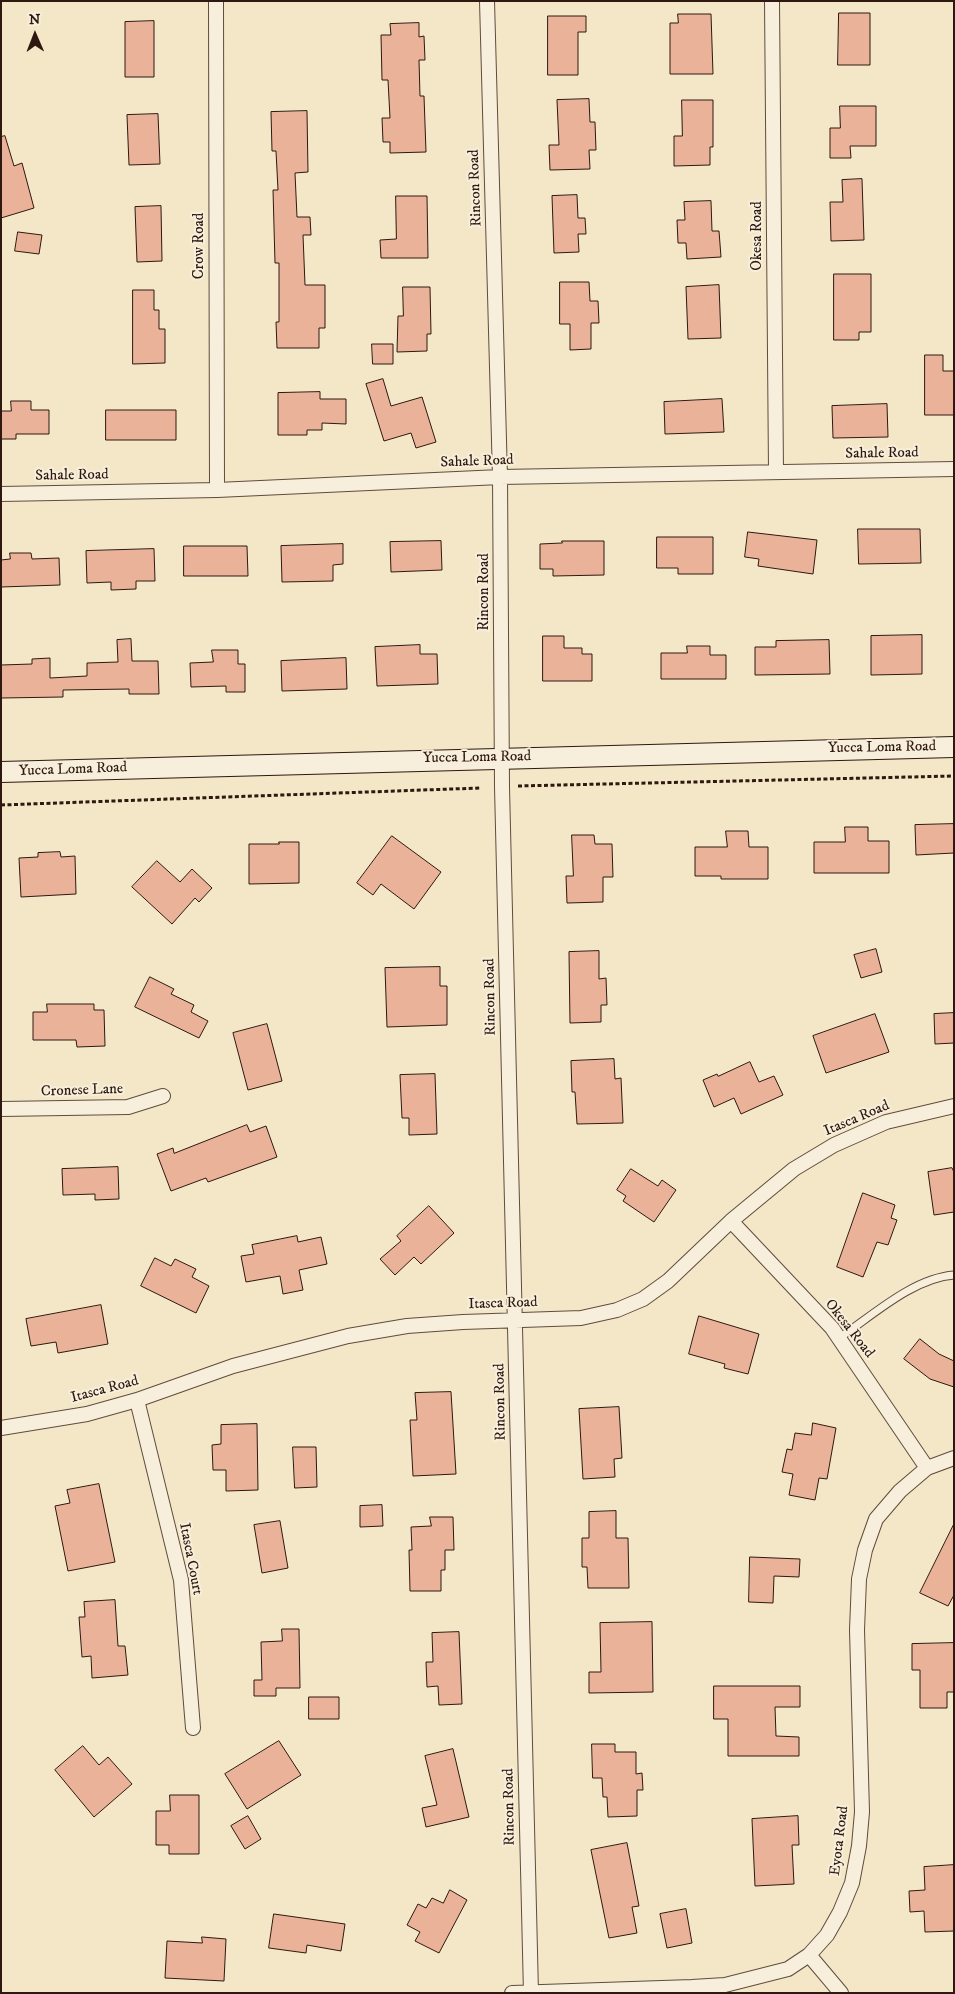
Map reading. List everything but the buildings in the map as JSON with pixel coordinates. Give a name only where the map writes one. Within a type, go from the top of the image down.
[{"type":"main road","name":"Yucca Loma Road","points":[[1,772],[954,747]]},
{"type":"street","name":"Crow Road","points":[[216,1],[217,490]]},
{"type":"street","name":"Rincon Road","points":[[487,1],[500,476],[502,758],[531,1992]]},
{"type":"street","name":"Okesa Road","points":[[772,1],[776,472]]},
{"type":"street","name":"Sahale Road","points":[[1,494],[217,490],[500,476],[954,469]]},
{"type":"street","name":"Cronese Lane","points":[[1,1109],[128,1107],[163,1096]]},
{"type":"street","name":"Itasca Road","points":[[1,1428],[87,1414],[137,1400],[233,1366],[348,1336],[407,1326],[581,1318],[617,1310],[643,1299],[668,1281],[731,1221],[794,1169],[834,1145],[886,1122],[954,1106]]},
{"type":"street","name":"Okesa Road","points":[[731,1221],[832,1328],[927,1468]]},
{"type":"street","name":"Itasca Court","points":[[137,1400],[181,1580],[193,1728]]},
{"type":"street","name":"Eyota Road","points":[[512,1993],[692,1987],[725,1984],[788,1969],[809,1955],[826,1935],[840,1912],[852,1883],[859,1846],[862,1812],[857,1630],[859,1579],[865,1550],[876,1519],[900,1491],[927,1468],[954,1458]]},
{"type":"street","points":[[809,1955],[841,1993]]},
{"type":"lane","points":[[839,1338],[908,1291],[940,1276],[954,1275]]},
{"type":"path","points":[[518,786],[954,776]]},
{"type":"path","points":[[1,805],[480,788]]}]
